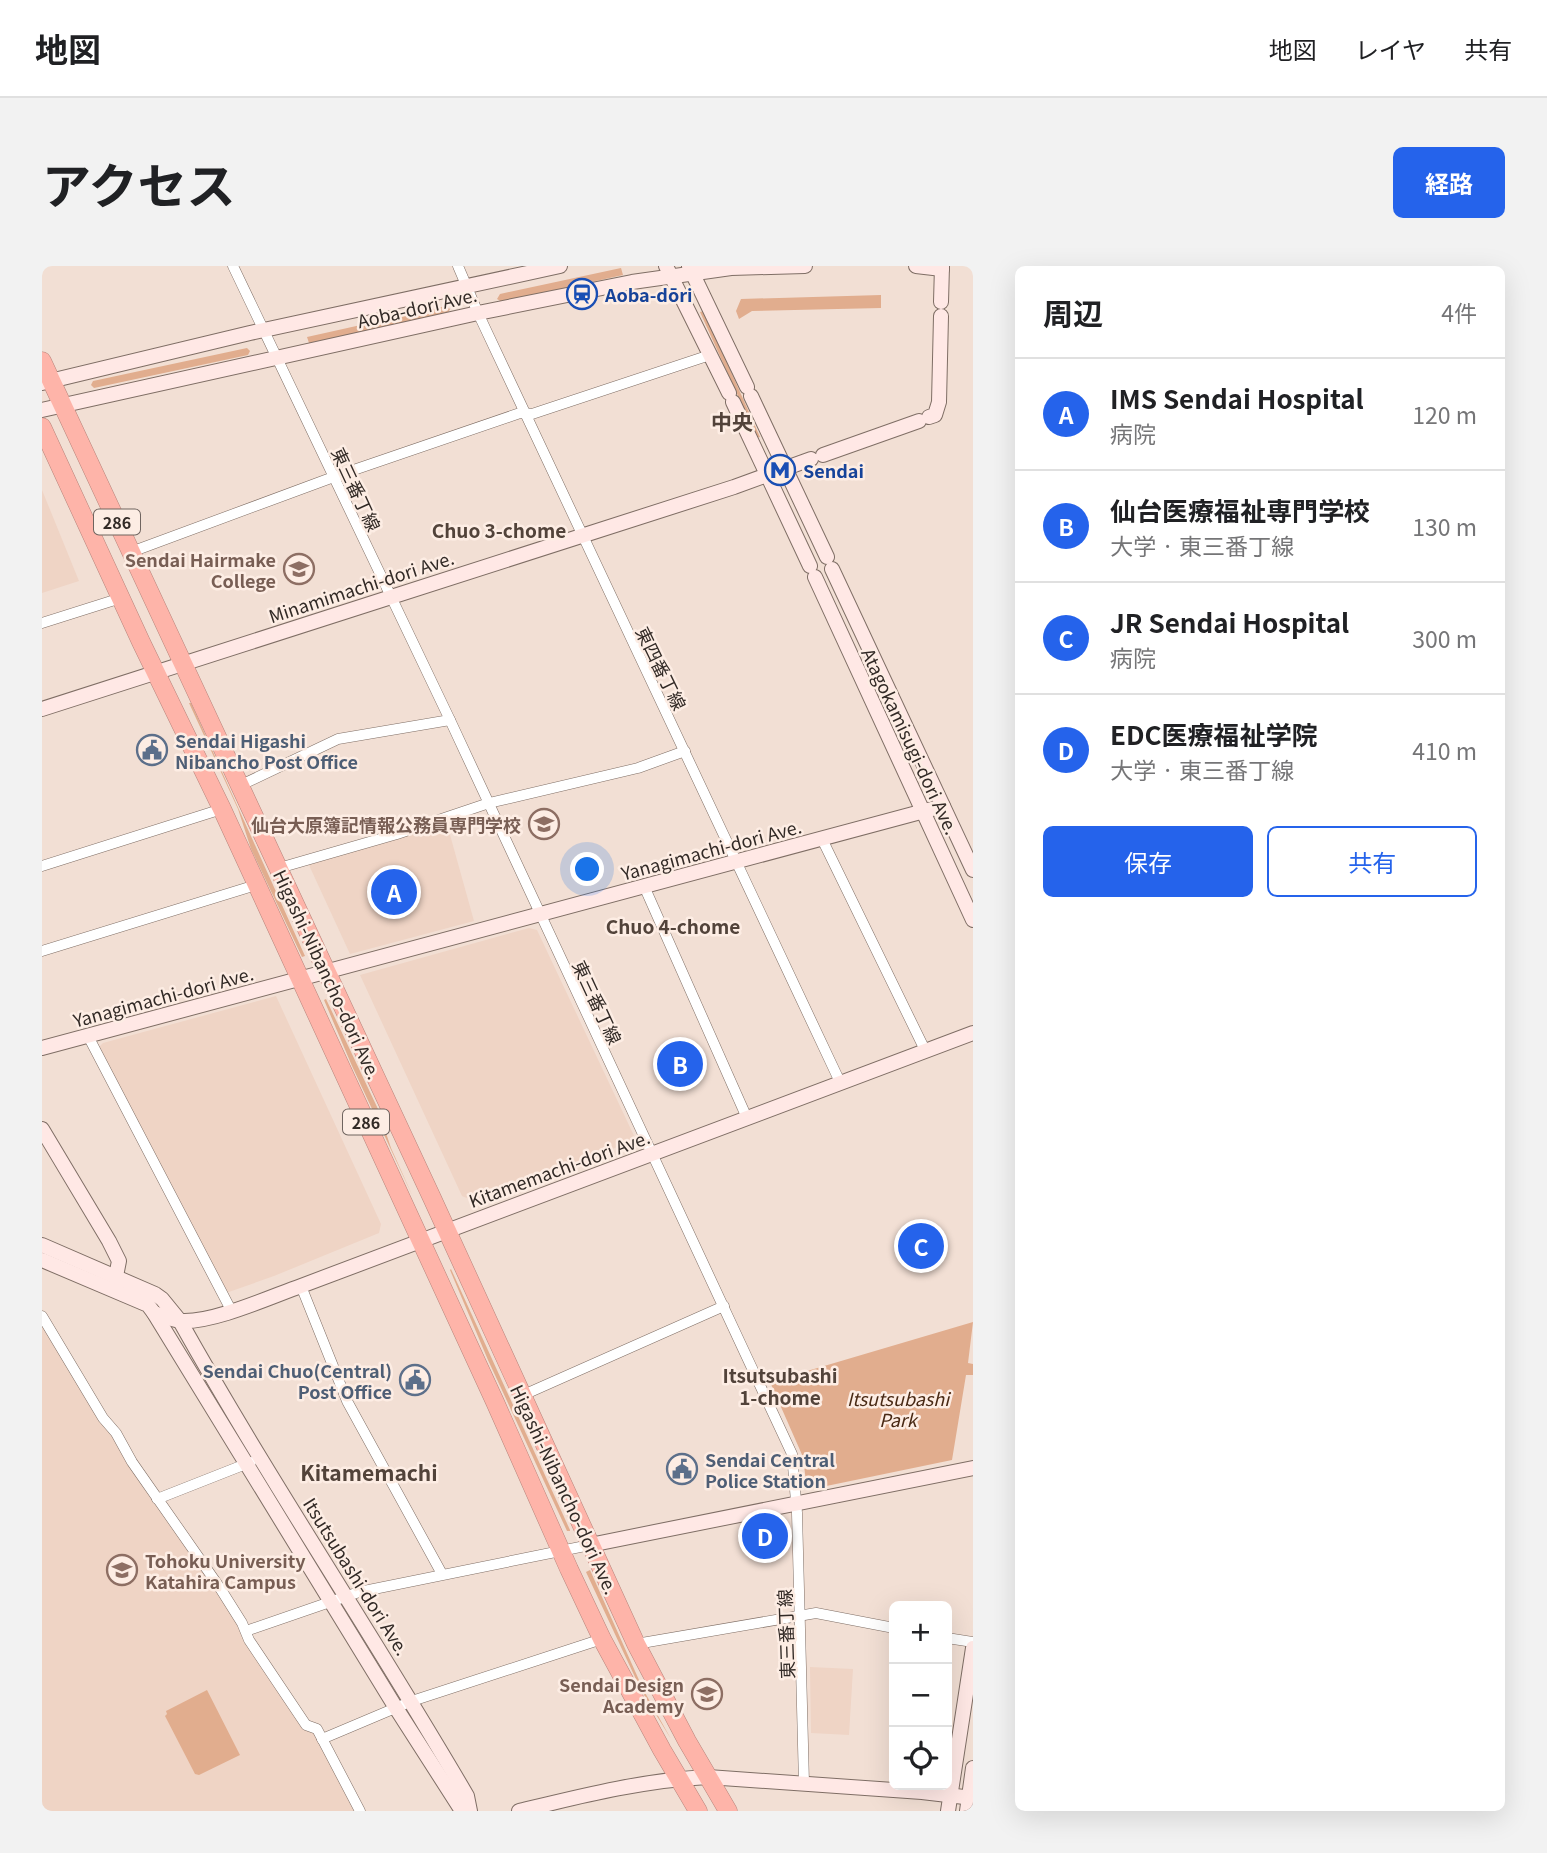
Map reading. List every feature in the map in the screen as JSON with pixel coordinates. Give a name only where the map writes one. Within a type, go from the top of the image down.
[{"type":"highway","name":"Higashi-Nibancho-dori Ave.","points":[[42,361],[46,381],[62,406],[279,868],[636,1644],[728,1811]]},
{"type":"highway","name":"Higashi-Nibancho-dori Ave.","points":[[42,427],[222,809],[602,1639],[698,1811]]},
{"type":"street","name":"東三番丁線","points":[[233,266],[450,720],[792,1454],[796,1504],[804,1783]]},
{"type":"street","name":"東四番丁線","points":[[458,266],[840,1082]]},
{"type":"street","name":"Aoba-dori Ave.","points":[[46,381],[264,330],[560,266]]},
{"type":"street","name":"Aoba-dori Ave.","points":[[42,410],[669,271],[805,266]]},
{"type":"street","points":[[916,266],[942,268]]},
{"type":"street","name":"Minamimachi-dori Ave.","points":[[42,709],[584,535],[935,415],[939,402],[942,268]]},
{"type":"street","name":"Atagokamisugi-dori Ave.","points":[[691,269],[973,870]]},
{"type":"street","name":"Atagokamisugi-dori Ave.","points":[[669,271],[768,474],[973,920]]},
{"type":"street","points":[[131,552],[334,477],[520,413],[545,410],[710,355]]},
{"type":"street","points":[[42,623],[121,598]]},
{"type":"street","points":[[239,786],[338,739],[450,720]]},
{"type":"street","points":[[279,868],[397,834],[488,803],[638,768],[685,751]]},
{"type":"street","name":"Yanagimachi-dori Ave.","points":[[42,1046],[88,1036],[943,806]]},
{"type":"street","points":[[42,866],[222,809]]},
{"type":"street","points":[[822,839],[925,1051]]},
{"type":"street","points":[[42,951],[256,885]]},
{"type":"street","points":[[644,886],[747,1118]]},
{"type":"street","name":"Kitamemachi-dori Ave.","points":[[155,1313],[180,1321],[231,1310],[973,1033]]},
{"type":"street","points":[[88,1036],[231,1310]]},
{"type":"street","points":[[42,1129],[109,1241],[119,1261],[116,1276]]},
{"type":"street","name":"Itsutsubashi-dori Ave.","points":[[42,1245],[155,1294],[180,1321],[254,1460]]},
{"type":"street","name":"Itsutsubashi-dori Ave.","points":[[42,1260],[148,1305],[155,1313],[254,1460],[339,1599],[396,1708],[462,1811]]},
{"type":"street","points":[[301,1286],[347,1401],[442,1574]]},
{"type":"street","points":[[522,1396],[724,1306]]},
{"type":"street","points":[[42,1316],[103,1418],[116,1433],[157,1499],[220,1588],[249,1640],[306,1725],[317,1729],[360,1811]]},
{"type":"street","points":[[157,1499],[254,1460]]},
{"type":"street","points":[[246,1631],[339,1599],[442,1574],[973,1468]]},
{"type":"street","name":"Itsutsubashi-dori Ave.","points":[[339,1599],[412,1702],[467,1796],[470,1811]]},
{"type":"street","points":[[636,1644],[800,1615],[816,1614],[889,1627]]},
{"type":"street","points":[[322,1739],[412,1702],[602,1639]]},
{"type":"street","points":[[952,1639],[973,1642]]},
{"type":"street","points":[[948,1811],[973,1648]]},
{"type":"street","points":[[519,1811],[636,1785],[679,1778],[708,1777],[950,1796],[970,1802],[973,1768]]},
{"type":"shaded area","points":[[42,490],[79,581],[42,593]]},
{"type":"shaded area","points":[[447,824],[474,921],[350,954],[308,863]]},
{"type":"shaded area","points":[[529,928],[537,930],[636,1140],[474,1201],[462,1196],[360,975]]},
{"type":"shaded area","points":[[276,996],[381,1224],[379,1233],[226,1293],[98,1048],[103,1043]]},
{"type":"shaded area","name":"Tohoku University Katahira Campus","points":[[42,1322],[114,1436],[315,1732],[356,1811],[42,1811]]},
{"type":"shaded area","points":[[810,1667],[853,1669],[849,1735],[811,1733]]},
{"type":"green space","points":[[621,268],[623,275],[502,302],[497,299],[500,294]]},
{"type":"green space","points":[[881,295],[881,308],[752,311],[739,319],[736,311],[741,299]]},
{"type":"green space","points":[[446,306],[450,309],[448,313],[309,343],[307,337]]},
{"type":"green space","points":[[704,311],[760,437],[757,438],[700,312]]},
{"type":"green space","points":[[247,348],[250,351],[248,355],[94,388],[91,385],[93,381]]},
{"type":"green space","points":[[191,703],[305,956],[302,957],[251,849],[238,809]]},
{"type":"green space","points":[[326,999],[378,1109],[391,1148],[413,1197],[352,1066],[324,1000]]},
{"type":"green space","points":[[451,1269],[570,1531],[567,1531],[488,1360]]},
{"type":"green space","name":"Itsutsubashi Park","points":[[973,1322],[968,1363],[973,1364],[973,1375],[966,1375],[952,1460],[807,1490],[803,1457],[770,1382]]},
{"type":"green space","points":[[590,1570],[643,1689],[671,1739],[641,1690],[586,1572]]},
{"type":"green space","points":[[207,1690],[240,1755],[199,1775],[195,1774],[165,1716],[166,1711]]},
{"type":"place","name":"Aoba-dōri","points":[[582,294]]},
{"type":"place","name":"Sendai","points":[[780,470]]},
{"type":"place","name":"Sendai Hairmake College","points":[[299,569]]},
{"type":"place","name":"Sendai Higashi Nibancho Post Office","points":[[152,750]]},
{"type":"place","name":"仙台大原簿記情報公務員専門学校","points":[[544,824]]},
{"type":"place","name":"IMS Sendai Hospital","points":[[394,892]]},
{"type":"place","name":"仙台医療福祉専門学校","points":[[680,1064]]},
{"type":"place","name":"JR Sendai Hospital","points":[[921,1246]]},
{"type":"place","name":"Sendai Chuo(Central) Post Office","points":[[415,1380]]},
{"type":"place","name":"Sendai Central Police Station","points":[[682,1469]]},
{"type":"place","name":"EDC医療福祉学院","points":[[765,1536]]},
{"type":"place","name":"Tohoku University Katahira Campus","points":[[122,1570]]},
{"type":"place","name":"Sendai Design Academy","points":[[707,1694]]},
{"type":"district","name":"中央","points":[[732,421]]},
{"type":"district","name":"Chuo 3-chome","points":[[499,529]]},
{"type":"district","name":"Chuo 4-chome","points":[[673,925]]},
{"type":"district","name":"Itsutsubashi 1-chome","points":[[780,1385]]},
{"type":"district","name":"Kitamemachi","points":[[369,1472]]}]
